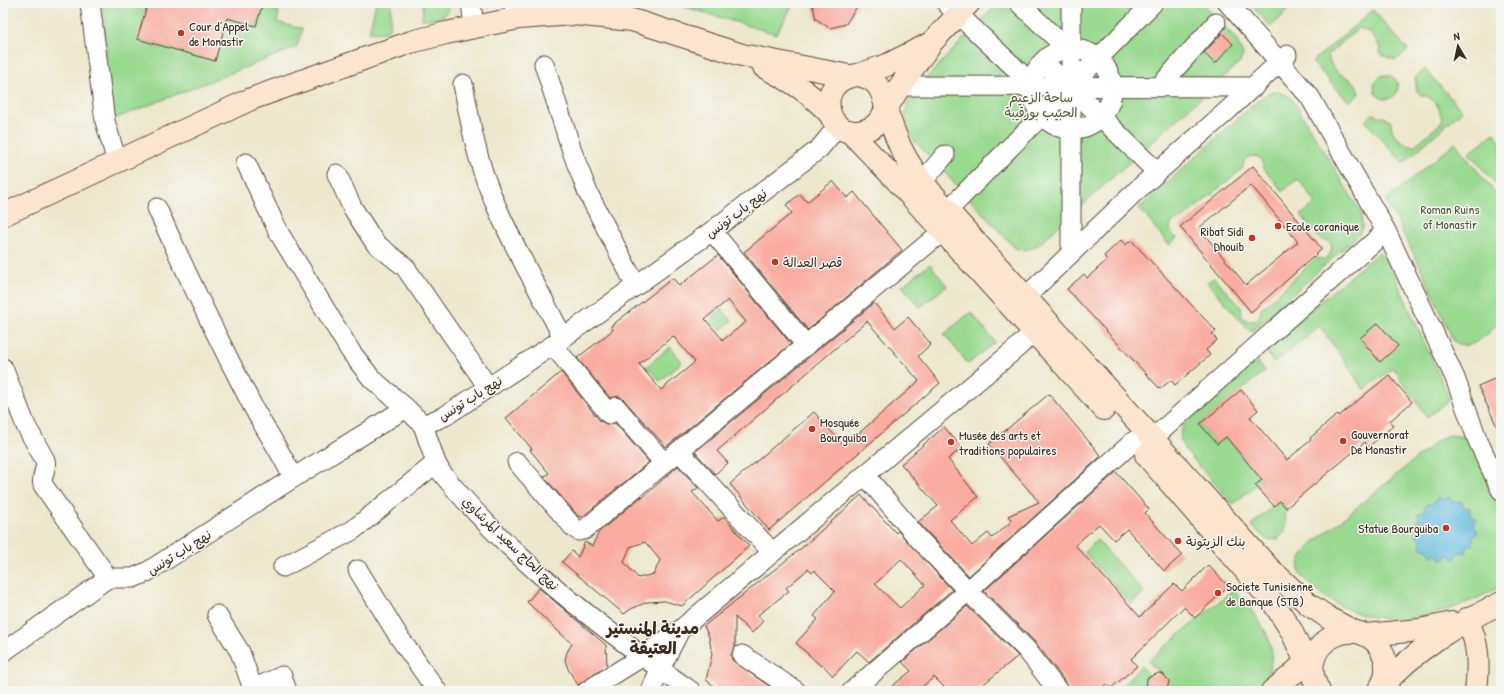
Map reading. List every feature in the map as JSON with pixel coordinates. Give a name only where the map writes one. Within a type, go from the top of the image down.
[{"type":"main road","points":[[591,3],[632,20],[742,55],[854,76],[865,76],[877,83],[884,95],[886,109],[898,144],[908,164],[922,182],[948,210],[1019,304]]},
{"type":"main road","points":[[932,42],[887,65],[854,76],[834,86],[829,94],[828,104],[839,123],[859,132],[869,129],[877,123],[900,86],[958,7]]},
{"type":"main road","points":[[3,215],[251,100],[411,42],[474,26],[516,10],[632,20]]},
{"type":"main road","points":[[742,55],[796,83],[815,98],[943,231],[1019,304],[1142,443],[1275,605],[1314,670]]},
{"type":"main road","points":[[1142,443],[1269,568],[1308,604],[1332,620],[1360,634],[1379,646],[1388,682]]},
{"type":"main road","points":[[1388,682],[1419,651],[1467,619],[1501,603]]},
{"type":"main road","points":[[1272,691],[1314,670],[1324,642],[1333,636],[1344,632],[1360,634],[1420,630],[1467,619]]},
{"type":"main road","points":[[1467,619],[1473,632],[1478,654],[1476,691]]},
{"type":"street","points":[[90,3],[105,121],[117,162]]},
{"type":"street","points":[[471,3],[474,26]]},
{"type":"street","points":[[1019,3],[1069,49]]},
{"type":"street","points":[[1071,3],[1069,49],[1071,86],[1071,252]]},
{"type":"street","points":[[948,210],[1153,3]]},
{"type":"street","points":[[1228,3],[1284,59],[1310,97],[1386,231],[1455,378],[1478,441],[1501,490]]},
{"type":"street","points":[[958,7],[1032,85]]},
{"type":"street","points":[[1160,86],[1216,23]]},
{"type":"street","points":[[1069,49],[1082,50],[1098,59],[1110,75],[1112,86],[1111,100],[1100,117],[1086,127],[1071,129],[1059,127],[1047,121],[1038,110],[1033,98],[1032,85],[1036,71],[1043,62],[1056,52],[1069,49]]},
{"type":"street","points":[[1019,304],[1071,252],[1157,172],[1284,59]]},
{"type":"street","points":[[1043,62],[1071,86],[1100,117],[1157,172]]},
{"type":"street","points":[[544,64],[573,154],[588,193],[636,286]]},
{"type":"street","points":[[463,84],[470,120],[489,189],[558,342],[609,414],[616,407],[664,464]]},
{"type":"street","points":[[900,86],[1032,85],[1254,87]]},
{"type":"street","name":"نهج باب تونس","points":[[108,578],[133,578],[147,572],[293,478],[406,408],[422,425],[445,416],[558,342],[712,231],[819,149],[839,123]]},
{"type":"street","points":[[922,182],[945,155]]},
{"type":"street","points":[[246,163],[279,233],[340,336],[365,372],[406,408]]},
{"type":"street","points":[[337,174],[352,207],[375,242],[405,267],[488,387]]},
{"type":"street","points":[[157,208],[250,402],[285,461],[293,478]]},
{"type":"street","points":[[712,231],[806,346]]},
{"type":"street","points":[[517,462],[574,528],[582,531],[943,231]]},
{"type":"street","points":[[852,691],[1142,443],[1386,231]]},
{"type":"street","points":[[587,691],[643,656],[680,630],[1039,326]]},
{"type":"street","points":[[3,368],[26,426],[45,460],[46,465],[42,479],[43,485],[108,578],[3,652]]},
{"type":"street","name":"نهج الحاج سعيد المرشاوي","points":[[422,425],[436,463],[450,483],[524,560],[556,588],[660,669],[691,691]]},
{"type":"street","points":[[679,451],[772,552]]},
{"type":"street","points":[[283,567],[354,530],[436,463]]},
{"type":"street","points":[[865,474],[917,537],[1026,649],[1058,691]]},
{"type":"street","points":[[358,570],[399,637],[437,691]]},
{"type":"street","points":[[217,615],[240,652],[253,689],[282,676],[287,691]]},
{"type":"street","points":[[651,691],[660,669],[680,630]]},
{"type":"street","points":[[742,655],[796,691]]},
{"type":"green space","points":[[102,3],[149,3],[138,39],[215,61],[227,18],[256,26],[262,6],[279,12],[277,22],[302,29],[297,47],[114,119],[111,113]]},
{"type":"green space","points":[[376,3],[392,3],[390,26],[388,30],[384,32],[369,32]]},
{"type":"green space","points":[[423,3],[452,3],[447,13],[439,18],[422,19]]},
{"type":"green space","points":[[672,3],[794,3],[776,34]]},
{"type":"green space","name":"ساحة الزعيم الحبيب بورقيبة","points":[[998,3],[1203,3],[1236,39],[1243,55],[1240,62],[1038,245],[1026,250],[1018,249],[1015,248],[913,139],[909,133],[905,115],[910,97],[914,91]]},
{"type":"green space","points":[[1249,3],[1295,3],[1271,27]]},
{"type":"green space","points":[[1373,10],[1408,50],[1396,60],[1381,55],[1377,41],[1368,32],[1359,28],[1328,54],[1330,63],[1334,69],[1353,82],[1357,87],[1359,94],[1349,102],[1312,62]]},
{"type":"green space","points":[[1425,69],[1462,111],[1403,163],[1365,121],[1373,114],[1386,118],[1391,122],[1391,127],[1395,135],[1401,141],[1414,146],[1442,122],[1437,104],[1428,97],[1419,94],[1417,91],[1415,78]]},
{"type":"green space","points":[[1386,75],[1395,78],[1398,87],[1395,96],[1386,99],[1377,96],[1374,87],[1377,78]]},
{"type":"green space","points":[[1277,92],[1291,97],[1360,211],[1363,226],[1359,234],[1251,332],[1207,282],[1214,278],[1241,307],[1242,317],[1248,321],[1254,321],[1260,315],[1261,309],[1316,258],[1324,259],[1329,257],[1332,248],[1330,242],[1320,239],[1301,215],[1316,203],[1298,179],[1283,191],[1264,169],[1261,159],[1255,156],[1249,157],[1244,161],[1243,168],[1183,218],[1173,221],[1170,231],[1177,238],[1169,245],[1139,208],[1256,102],[1269,93]]},
{"type":"green space","points":[[1494,133],[1501,142],[1501,190],[1469,153]]},
{"type":"green space","name":"Roman Ruins of Monastir","points":[[1455,143],[1501,200],[1501,322],[1478,341],[1466,345],[1459,344],[1453,340],[1422,270],[1386,200]]},
{"type":"green space","points":[[1379,252],[1391,268],[1450,400],[1427,417],[1393,368],[1364,390],[1320,326],[1274,363],[1268,354],[1270,344]]},
{"type":"green space","points":[[930,264],[947,286],[920,307],[902,286]]},
{"type":"green space","points":[[722,309],[732,321],[720,330],[711,319]]},
{"type":"green space","points":[[971,312],[995,342],[968,364],[944,334]]},
{"type":"green space","points":[[670,347],[682,362],[660,381],[647,366]]},
{"type":"green space","points":[[1257,361],[1265,371],[1200,424],[1217,444],[1226,437],[1262,480],[1233,504],[1185,450],[1181,442],[1180,435],[1188,420]]},
{"type":"green space","points":[[1450,435],[1464,437],[1471,443],[1501,515],[1501,586],[1468,602],[1434,614],[1397,619],[1370,616],[1345,608],[1322,595],[1304,579],[1300,572],[1299,563],[1302,556],[1312,544],[1441,438]]},
{"type":"green space","points":[[1280,501],[1286,508],[1285,532],[1278,539],[1267,540],[1251,525]]},
{"type":"green space","points":[[1097,540],[1144,592],[1131,604],[1084,552]]},
{"type":"green space","points":[[1234,589],[1256,616],[1268,636],[1271,647],[1271,658],[1268,674],[1265,679],[1252,691],[1166,691],[1169,681],[1148,661]]},
{"type":"green space","points":[[1141,666],[1150,676],[1147,680],[1146,689],[1149,691],[1117,691]]},
{"type":"water","points":[[1449,497],[1453,502],[1461,501],[1463,507],[1470,508],[1470,516],[1477,519],[1473,525],[1478,532],[1472,536],[1474,544],[1467,546],[1466,553],[1459,552],[1455,559],[1448,555],[1442,560],[1438,554],[1431,556],[1428,549],[1421,548],[1421,542],[1416,537],[1418,531],[1415,526],[1419,520],[1418,514],[1424,511],[1426,504],[1432,504],[1437,498],[1443,500]]},
{"type":"building","name":"Cour d’Appel de Monastir","points":[[148,3],[263,3],[256,26],[227,18],[215,61],[137,39]]},
{"type":"building","points":[[812,3],[859,3],[846,24],[830,28],[816,19]]},
{"type":"building","points":[[1222,33],[1233,44],[1215,64],[1204,53]]},
{"type":"building","points":[[1253,166],[1322,249],[1251,312],[1180,227]],"holes":[[[1251,185],[1298,242],[1246,285],[1199,228]]]},
{"type":"building","name":"قصر العدالة","points":[[833,181],[847,198],[854,192],[902,250],[808,330],[744,252],[792,213],[786,205],[800,194],[807,202]]},
{"type":"building","points":[[1121,240],[1126,245],[1131,240],[1216,331],[1212,334],[1217,340],[1206,350],[1210,355],[1175,385],[1171,380],[1160,389],[1067,289],[1084,274],[1087,278],[1107,260],[1104,256]]},
{"type":"building","points":[[718,255],[791,344],[666,447],[624,400],[619,396],[610,398],[577,358],[613,330],[611,326],[673,278],[679,286]],"holes":[[[728,300],[746,322],[723,340],[705,319]],[[673,336],[695,362],[661,390],[639,364]]]},
{"type":"building","name":"Mosquée Bourguiba","points":[[874,303],[895,328],[908,317],[931,344],[918,356],[940,383],[769,530],[730,484],[814,412],[844,446],[919,381],[867,321],[717,451],[728,463],[715,474],[695,452]]},
{"type":"building","points":[[1378,323],[1398,346],[1380,362],[1360,338]]},
{"type":"building","points":[[561,372],[600,421],[606,424],[615,423],[649,462],[583,516],[579,517],[544,477],[549,473],[530,450],[532,449],[506,418]]},
{"type":"building","name":"Gouvernorat De Monastir","points":[[1389,375],[1412,402],[1390,421],[1393,426],[1368,447],[1365,442],[1286,508],[1280,501],[1274,506],[1255,485],[1262,480],[1226,437],[1217,444],[1200,424],[1241,390],[1258,410],[1250,417],[1287,460],[1311,440],[1310,438],[1338,414],[1339,416]]},
{"type":"building","points":[[1501,376],[1501,435],[1478,386]]},
{"type":"building","points":[[1049,394],[1101,456],[969,576],[918,522],[938,506],[901,464],[944,427],[962,448],[948,459],[978,497],[950,520],[972,546],[988,533],[992,538],[1012,521],[1008,516],[1039,502],[989,444]]},
{"type":"building","points":[[678,466],[698,488],[692,492],[718,521],[724,517],[749,546],[682,606],[665,601],[647,602],[624,614],[562,562],[572,551],[578,557],[585,542],[592,546],[599,532],[642,496],[641,499]],"holes":[[[645,542],[660,560],[654,574],[638,578],[624,562],[630,547]]]},
{"type":"building","points":[[1116,472],[1149,509],[1145,513],[1182,555],[1164,571],[1127,529],[1114,540],[1099,524],[1075,545],[1140,617],[1174,584],[1182,591],[1208,565],[1228,586],[1195,618],[1184,607],[1131,659],[1137,666],[1111,688],[1106,684],[1099,691],[1069,691],[1067,684],[1035,642],[984,591]]},
{"type":"building","points":[[861,495],[896,533],[898,531],[952,590],[869,662],[857,651],[833,676],[823,665],[821,666],[796,643],[818,619],[814,616],[835,591],[814,570],[812,573],[808,569],[786,588],[789,591],[758,615],[763,621],[752,633],[735,617],[735,647],[731,655],[732,660],[776,691],[721,691],[706,680],[712,654],[709,637],[704,626],[804,546]],"holes":[[[901,559],[925,585],[900,608],[875,584]]]},
{"type":"building","points":[[539,588],[606,645],[607,666],[578,685],[568,669],[565,660],[567,652],[572,644],[527,602]]},
{"type":"building","points":[[967,606],[1018,656],[975,691],[948,691],[934,677],[917,691],[886,691],[911,671],[902,662]]},
{"type":"building","points":[[1159,673],[1164,675],[1169,681],[1167,691],[1146,691],[1147,678]]},
{"type":"place","name":"Cour d’Appel de Monastir","points":[[181,33]]},
{"type":"place","name":"Ecole coranique","points":[[1278,226]]},
{"type":"place","name":"Ribat Sidi Dhouib","points":[[1252,238]]},
{"type":"place","name":"قصر العدالة","points":[[775,262]]},
{"type":"place","name":"Mosquée Bourguiba","points":[[812,429]]},
{"type":"place","name":"Gouvernorat De Monastir","points":[[1343,441]]},
{"type":"place","name":"Musée des arts et traditions populaires","points":[[951,442]]},
{"type":"place","name":"Statue Bourguiba","points":[[1446,528]]},
{"type":"place","name":"بنك الزيتونة","points":[[1178,541]]},
{"type":"place","name":"Societe Tunisienne de Banque (STB)","points":[[1218,593]]},
{"type":"district","name":"مدينة المنستير العتيقة","points":[[653,637]]}]
